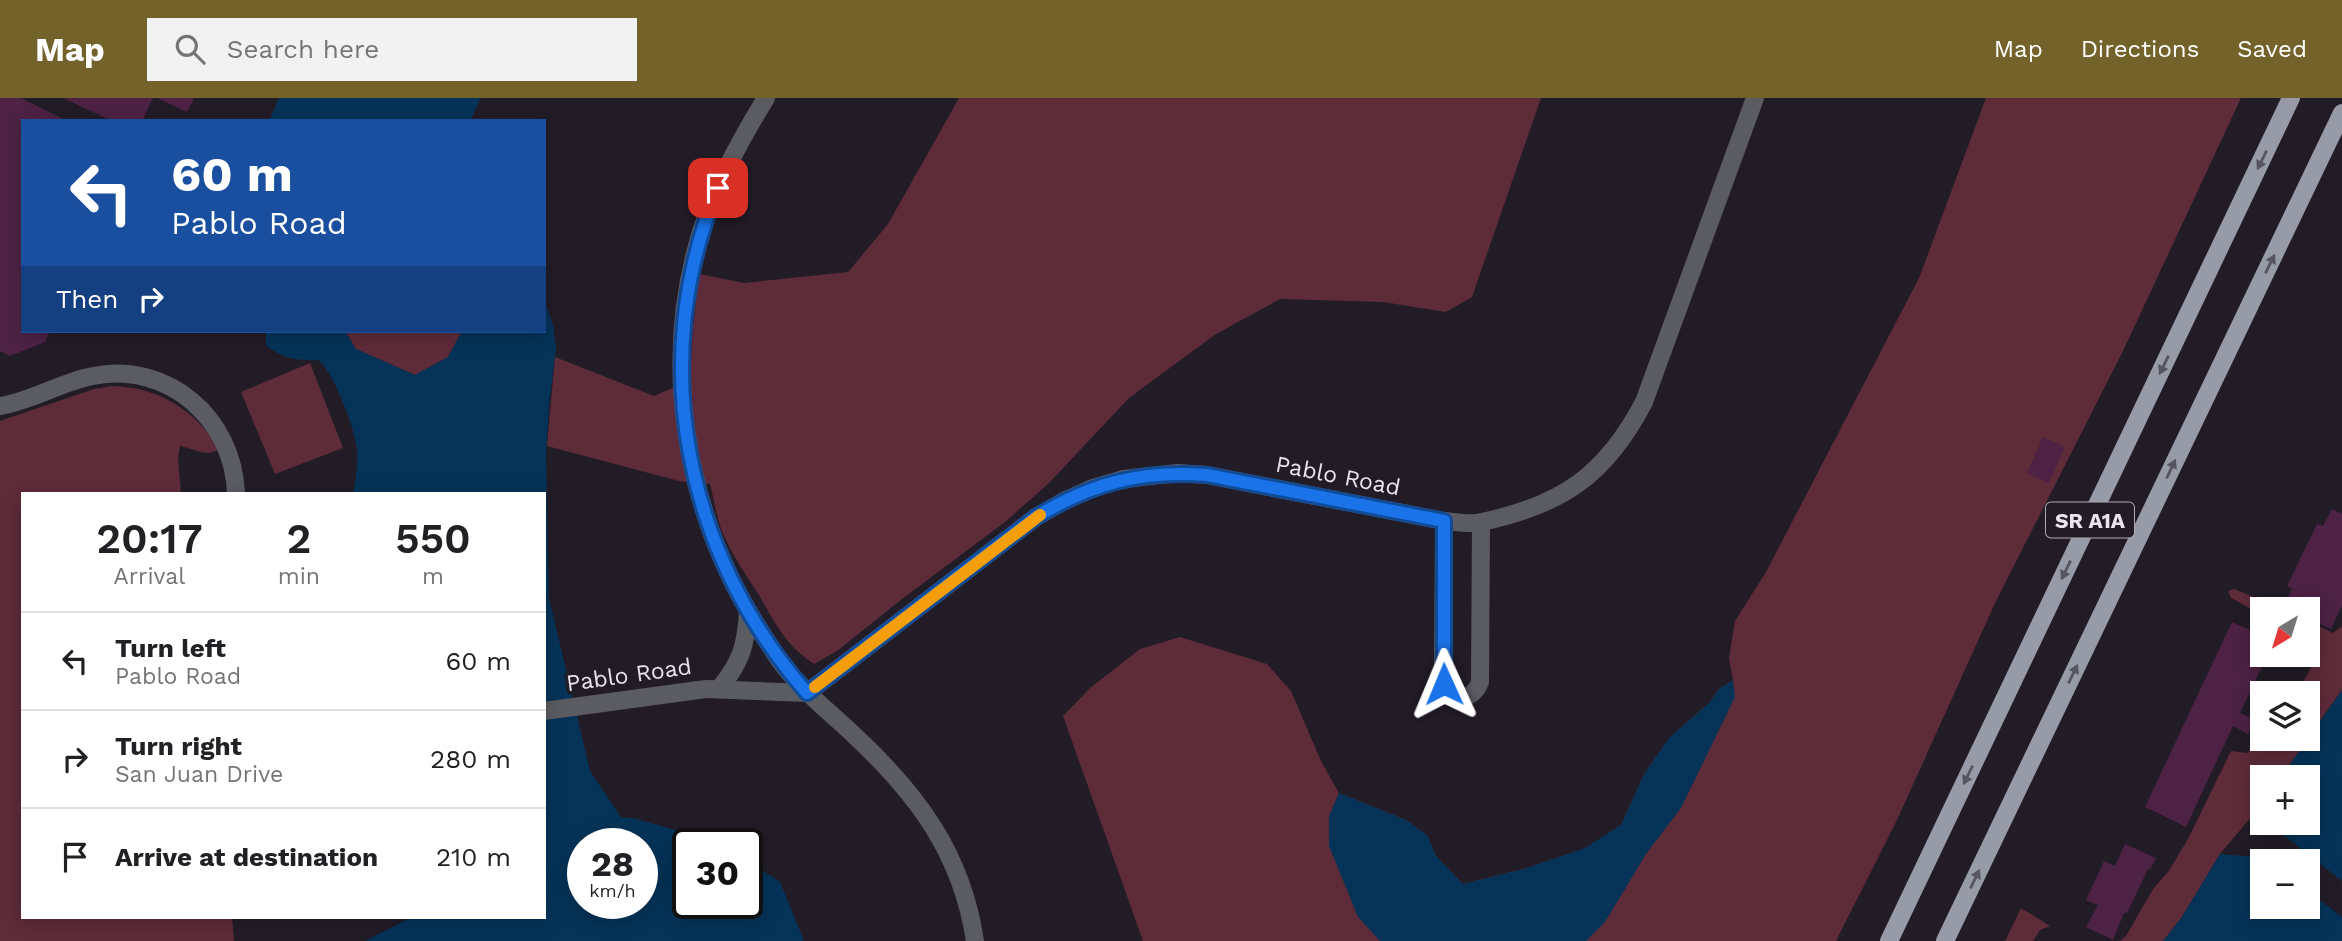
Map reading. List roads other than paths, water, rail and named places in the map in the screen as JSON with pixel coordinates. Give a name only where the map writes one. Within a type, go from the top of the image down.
[{"type":"main road","name":"SR A1A","points":[[1889,941],[2291,98]]},
{"type":"main road","name":"SR A1A","points":[[1945,941],[2342,113]]},
{"type":"street","points":[[766,98],[727,165],[708,211],[689,286],[682,366],[688,448],[696,488],[709,528],[730,577],[748,612],[785,668],[807,693],[899,779],[942,839],[956,866],[970,910],[975,941]]},
{"type":"street","name":"Pablo Road","points":[[546,711],[719,689],[807,693],[1036,517],[1063,501],[1123,479],[1155,474],[1207,475],[1444,521],[1480,523],[1519,514],[1562,495],[1601,465],[1629,432],[1654,377],[1755,98]]},
{"type":"street","points":[[0,406],[95,375],[129,375],[161,383],[186,396],[218,430],[233,463],[236,492]]},
{"type":"street","points":[[1444,521],[1443,678],[1446,690],[1462,697],[1474,692],[1480,682],[1480,523]]},
{"type":"street","name":"Pablo Road","points":[[719,689],[743,654],[747,640],[748,612]]},
{"type":"water","points":[[279,98],[481,98],[471,119],[270,119]]},
{"type":"water","points":[[546,305],[553,325],[556,348],[546,455],[549,598],[590,771],[621,817],[672,829],[672,919],[763,919],[763,871],[780,882],[804,941],[365,941],[408,919],[546,919],[546,492],[353,492],[357,467],[356,441],[343,402],[330,376],[318,360],[290,358],[271,349],[266,345],[266,333],[346,333],[356,349],[415,375],[448,357],[461,333],[546,333]]},
{"type":"water","points":[[1733,680],[1735,697],[1681,808],[1646,854],[1605,922],[1586,941],[1380,941],[1358,917],[1329,846],[1329,816],[1339,793],[1406,820],[1427,835],[1436,856],[1463,884],[1527,868],[1585,848],[1621,825],[1644,774],[1670,737],[1710,702],[1719,689]]},
{"type":"water","points":[[2342,690],[2342,881],[2320,864],[2320,849],[2301,849],[2283,835],[2320,835],[2320,765],[2289,765],[2299,751],[2320,751],[2320,721]]},
{"type":"water","points":[[2220,854],[2250,857],[2250,919],[2320,919],[2320,900],[2342,917],[2342,941],[2163,941],[2182,917]]}]
